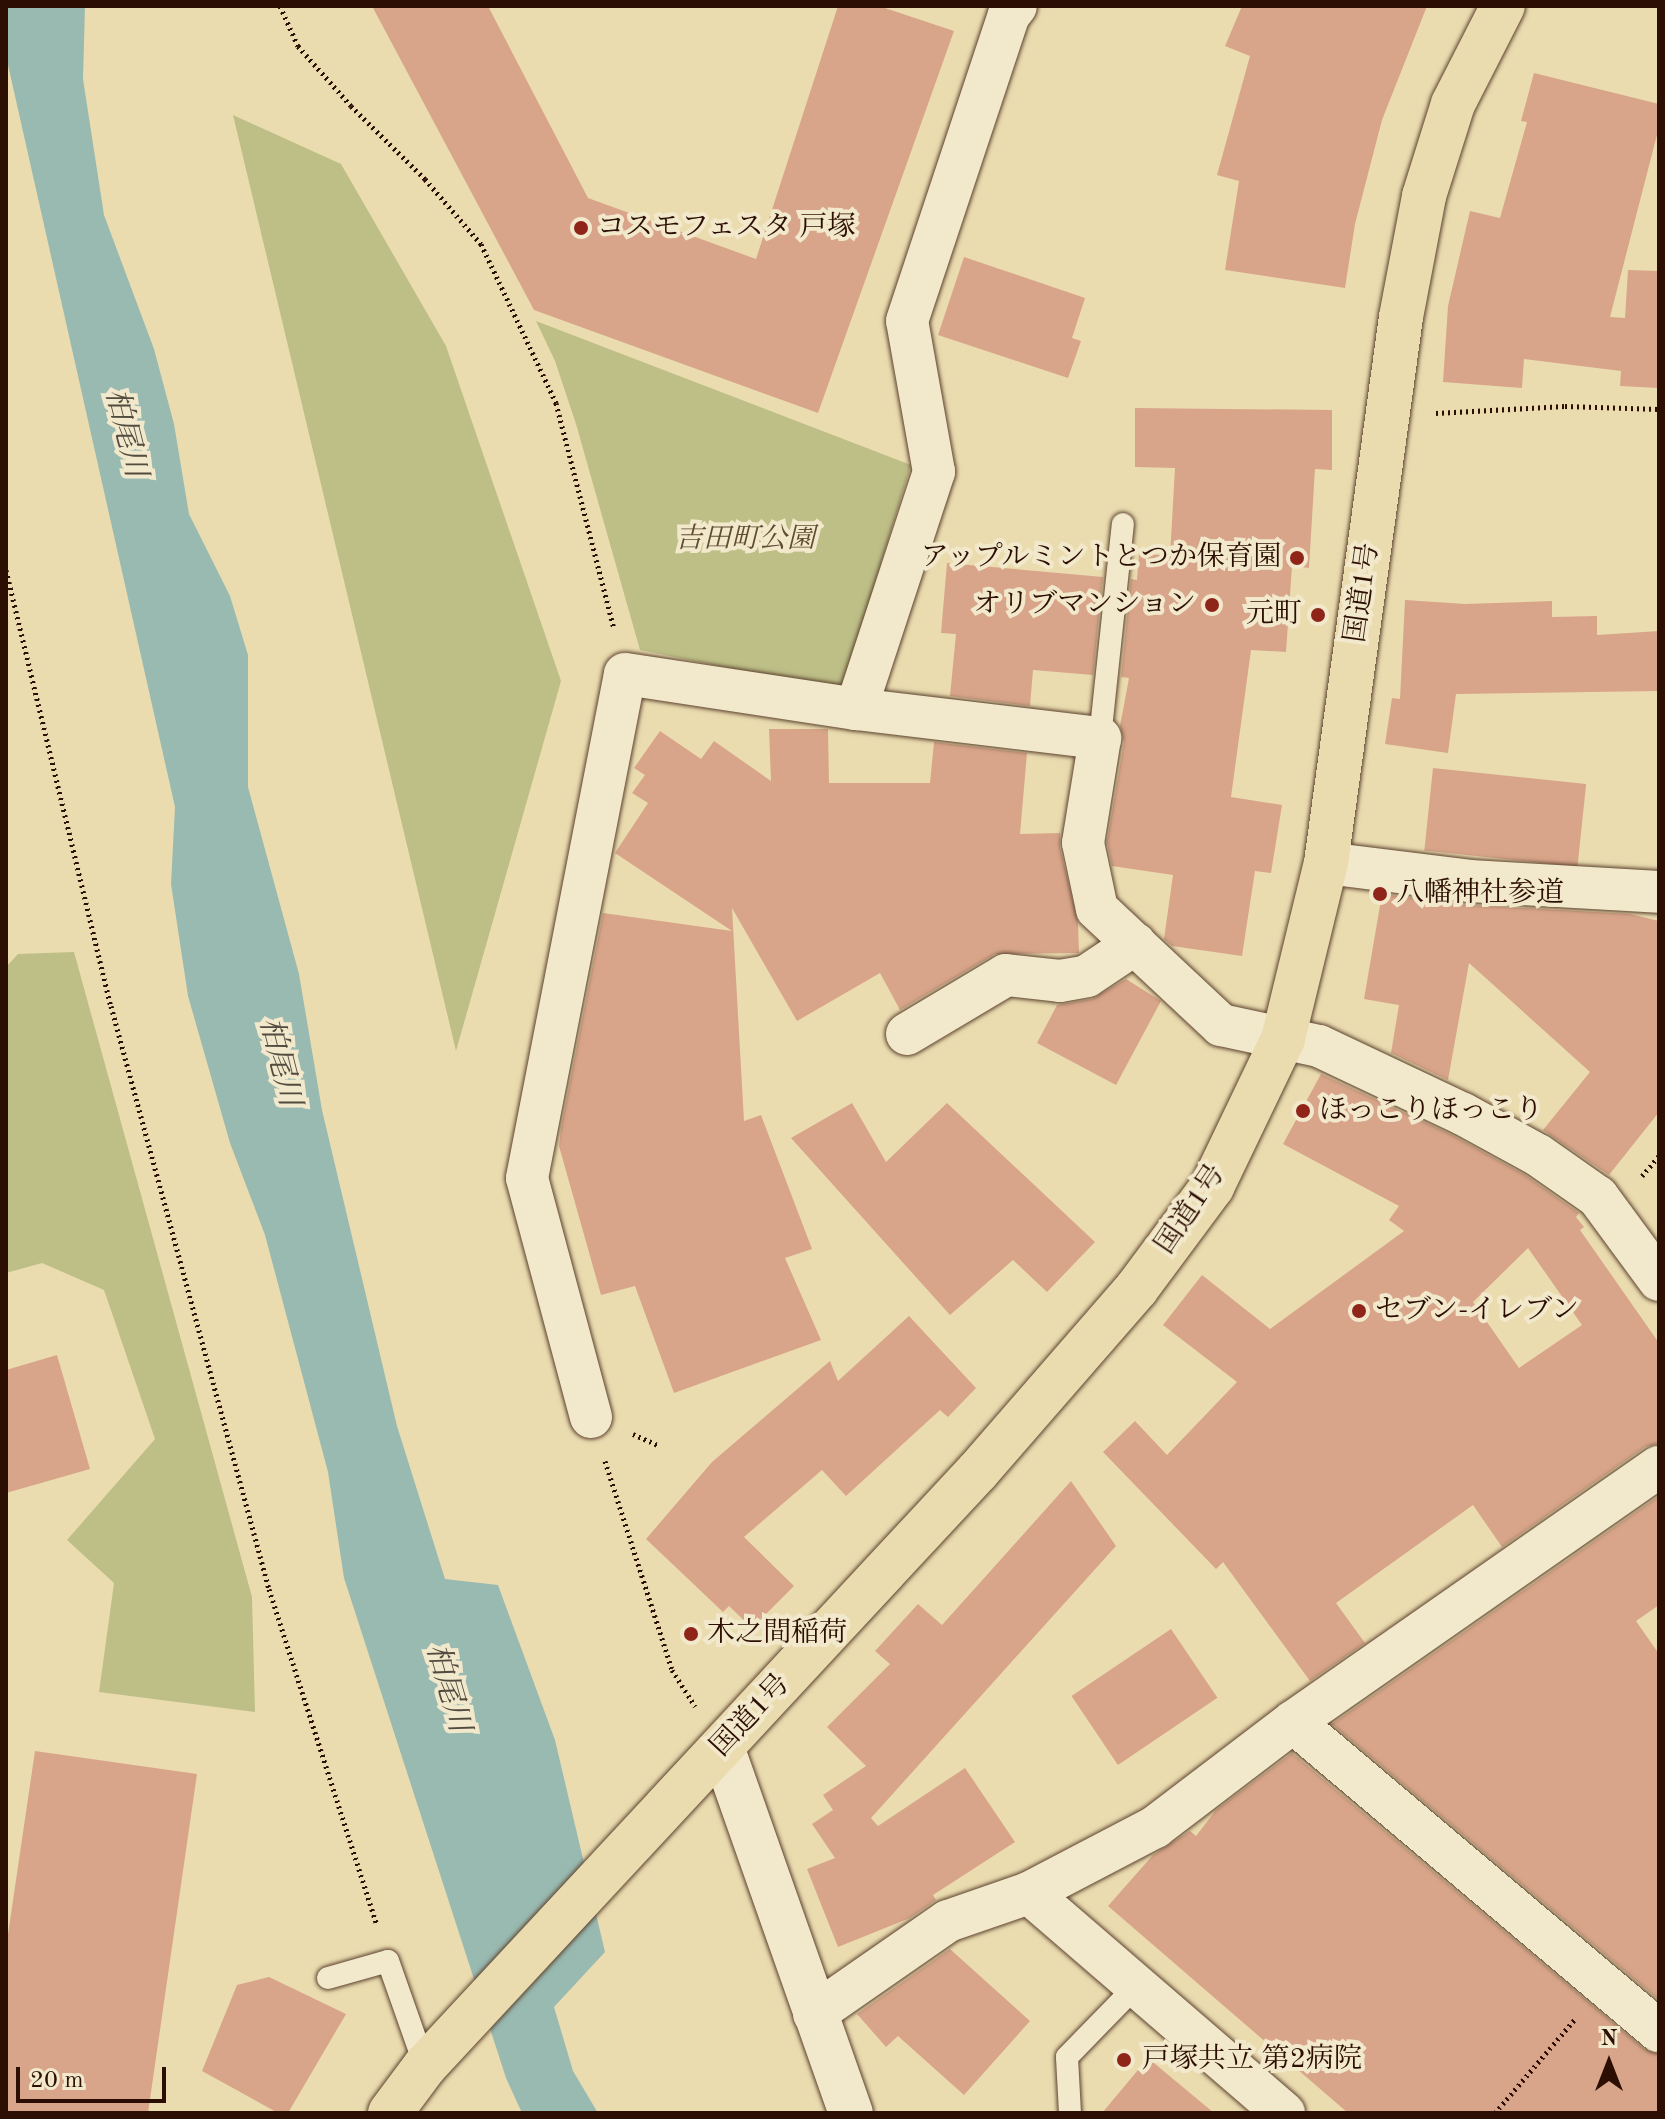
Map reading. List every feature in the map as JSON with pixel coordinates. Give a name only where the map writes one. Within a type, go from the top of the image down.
[{"type":"highway","name":"国道1号","points":[[390,2113],[425,2066],[967,1483],[1137,1288],[1212,1187],[1283,1039],[1326,863],[1387,416],[1424,196],[1453,104],[1503,6]]},
{"type":"street","points":[[856,709],[934,472],[907,321],[1009,15],[1016,6]]},
{"type":"street","points":[[591,1417],[527,1178],[625,674],[856,709],[1100,738],[1083,843],[1097,909],[1221,1025],[1319,1046],[1463,1114],[1538,1155],[1598,1197],[1659,1280]]},
{"type":"street","points":[[1326,863],[1470,881],[1659,892]]},
{"type":"street","points":[[907,1034],[1006,975],[1060,981],[1087,976],[1135,944]]},
{"type":"street","points":[[814,2014],[948,1921],[1029,1893],[1155,1827],[1293,1722],[1659,1467]]},
{"type":"street","points":[[1293,1722],[1659,2031]]},
{"type":"street","points":[[722,1747],[851,2113]]},
{"type":"street","points":[[1029,1893],[1284,2113]]},
{"type":"lane","points":[[1100,738],[1123,524]]},
{"type":"lane","points":[[328,1978],[388,1961],[425,2066]]},
{"type":"lane","points":[[1070,2113],[1067,2057],[1137,1985]]},
{"type":"path","points":[[280,6],[298,46],[351,106],[425,179],[481,244],[556,403],[625,674]]},
{"type":"path","points":[[1387,416],[1565,406],[1659,409]]},
{"type":"path","points":[[6,570],[111,1006],[269,1589],[388,1961]]},
{"type":"path","points":[[591,1417],[672,1670],[722,1747]]},
{"type":"path","points":[[1495,2113],[1604,1985]]},
{"type":"green space","points":[[233,115],[341,164],[446,346],[561,681],[456,1051]]},
{"type":"green space","name":"吉田町公園","points":[[536,321],[911,465],[842,691],[640,650],[576,424],[555,361]]},
{"type":"green space","points":[[74,952],[252,1597],[255,1712],[99,1692],[114,1583],[67,1540],[155,1439],[104,1290],[42,1263],[6,1273],[6,967],[18,954]]},
{"type":"water","name":"柏尾川","points":[[6,6],[85,6],[83,79],[104,215],[154,349],[174,424],[189,514],[230,596],[248,655],[248,787],[299,974],[322,1110],[397,1426],[445,1579],[498,1585],[555,1740],[605,1952],[554,2007],[573,2071],[598,2113],[522,2113],[506,2078],[344,1578],[328,1472],[265,1235],[230,1143],[188,996],[171,884],[175,807],[6,56]]},
{"type":"building","name":"コスモフェスタ 戸塚","points":[[372,6],[488,6],[588,198],[756,259],[838,6],[879,6],[954,31],[818,413],[534,310]]},
{"type":"building","points":[[1242,6],[1427,6],[1382,120],[1355,224],[1345,288],[1225,270],[1239,181],[1217,175],[1250,56],[1225,46]]},
{"type":"building","points":[[1534,73],[1659,104],[1659,127],[1610,317],[1625,318],[1628,270],[1659,271],[1659,388],[1620,386],[1621,371],[1524,359],[1522,388],[1443,382],[1448,306],[1470,211],[1500,218],[1527,122],[1521,121]]},
{"type":"building","points":[[964,257],[1085,298],[1072,338],[1081,341],[1068,378],[938,335]]},
{"type":"building","points":[[1135,408],[1332,410],[1332,470],[1315,469],[1309,568],[1292,566],[1286,652],[1251,650],[1231,797],[1282,805],[1271,873],[1255,871],[1242,956],[1172,946],[1164,939],[1173,875],[1112,866],[1107,842],[1124,742],[1120,726],[1129,678],[1121,677],[1131,579],[1137,580],[1139,553],[1170,556],[1175,468],[1135,467]]},
{"type":"building","points":[[947,563],[1103,577],[1093,675],[1033,670],[1030,706],[950,696],[956,634],[941,633]]},
{"type":"building","points":[[1405,600],[1465,604],[1552,601],[1552,617],[1597,616],[1597,635],[1659,631],[1659,691],[1456,694],[1448,753],[1385,744],[1392,698],[1400,699]]},
{"type":"building","points":[[769,729],[828,729],[829,783],[930,783],[934,742],[1027,753],[1020,834],[1060,833],[1060,848],[1078,922],[1079,953],[995,954],[900,1010],[880,973],[797,1021],[732,908],[744,1121],[761,1115],[812,1249],[785,1258],[821,1340],[674,1393],[635,1286],[601,1295],[559,1146],[561,1128],[603,913],[732,931],[615,853],[648,803],[632,793],[645,775],[634,768],[660,731],[701,759],[714,741],[771,781]]},
{"type":"building","points":[[1433,768],[1586,784],[1577,867],[1424,851]]},
{"type":"building","points":[[1382,894],[1468,905],[1630,914],[1659,921],[1659,1112],[1609,1175],[1543,1130],[1590,1072],[1469,963],[1448,1080],[1391,1053],[1399,1005],[1364,999]]},
{"type":"building","points":[[1126,979],[1161,1001],[1116,1085],[1037,1043],[1057,1005],[1092,999]]},
{"type":"building","points":[[1321,1074],[1452,1135],[1525,1175],[1579,1213],[1576,1217],[1584,1227],[1580,1230],[1659,1343],[1659,1443],[1645,1447],[1502,1547],[1473,1505],[1336,1603],[1365,1643],[1310,1681],[1223,1562],[1216,1569],[1103,1452],[1135,1421],[1167,1455],[1237,1382],[1163,1325],[1202,1275],[1270,1329],[1404,1231],[1389,1220],[1399,1206],[1283,1144]],"holes":[[[1528,1248],[1582,1325],[1519,1368],[1473,1302]]]},
{"type":"building","points":[[852,1103],[886,1162],[947,1103],[1095,1242],[1047,1292],[1013,1260],[950,1315],[791,1138]]},
{"type":"building","points":[[909,1316],[976,1388],[948,1417],[940,1410],[846,1496],[822,1470],[744,1537],[794,1586],[752,1628],[729,1606],[723,1612],[646,1539],[712,1462],[830,1361],[838,1381]]},
{"type":"building","points":[[57,1355],[90,1469],[6,1493],[6,1370]]},
{"type":"building","points":[[1071,1481],[1116,1546],[871,1818],[878,1826],[965,1768],[1015,1842],[933,1895],[936,1900],[910,1918],[838,1947],[807,1869],[835,1858],[812,1824],[833,1810],[823,1795],[866,1766],[827,1727],[890,1664],[875,1651],[918,1604],[942,1625]]},
{"type":"building","points":[[1659,1496],[1659,1605],[1636,1621],[1659,1654],[1659,2000],[1332,1724]]},
{"type":"building","points":[[1171,1629],[1217,1698],[1118,1765],[1072,1696]]},
{"type":"building","points":[[35,1751],[197,1774],[148,2113],[6,2113],[6,1948]]},
{"type":"building","points":[[1292,1753],[1644,2049],[1659,2054],[1659,2113],[1348,2113],[1108,1906],[1153,1855],[1190,1831],[1196,1836],[1216,1810]]},
{"type":"building","points":[[950,1949],[1030,2021],[964,2095],[898,2036],[886,2047],[857,2014]]},
{"type":"building","points":[[269,1977],[346,2014],[288,2113],[278,2113],[202,2071],[237,1985]]},
{"type":"building","points":[[1148,2058],[1214,2113],[1102,2113]]},
{"type":"place","name":"コスモフェスタ 戸塚","points":[[581,228]]},
{"type":"place","name":"アップルミントとつか保育園","points":[[1297,558]]},
{"type":"place","name":"オリブマンション","points":[[1212,605]]},
{"type":"place","name":"元町","points":[[1318,615]]},
{"type":"place","name":"八幡神社参道","points":[[1380,894]]},
{"type":"place","name":"ほっこりほっこり","points":[[1303,1111]]},
{"type":"place","name":"セブン-イレブン","points":[[1359,1311]]},
{"type":"place","name":"木之間稲荷","points":[[691,1634]]},
{"type":"place","name":"戸塚共立 第2病院","points":[[1124,2060]]}]
